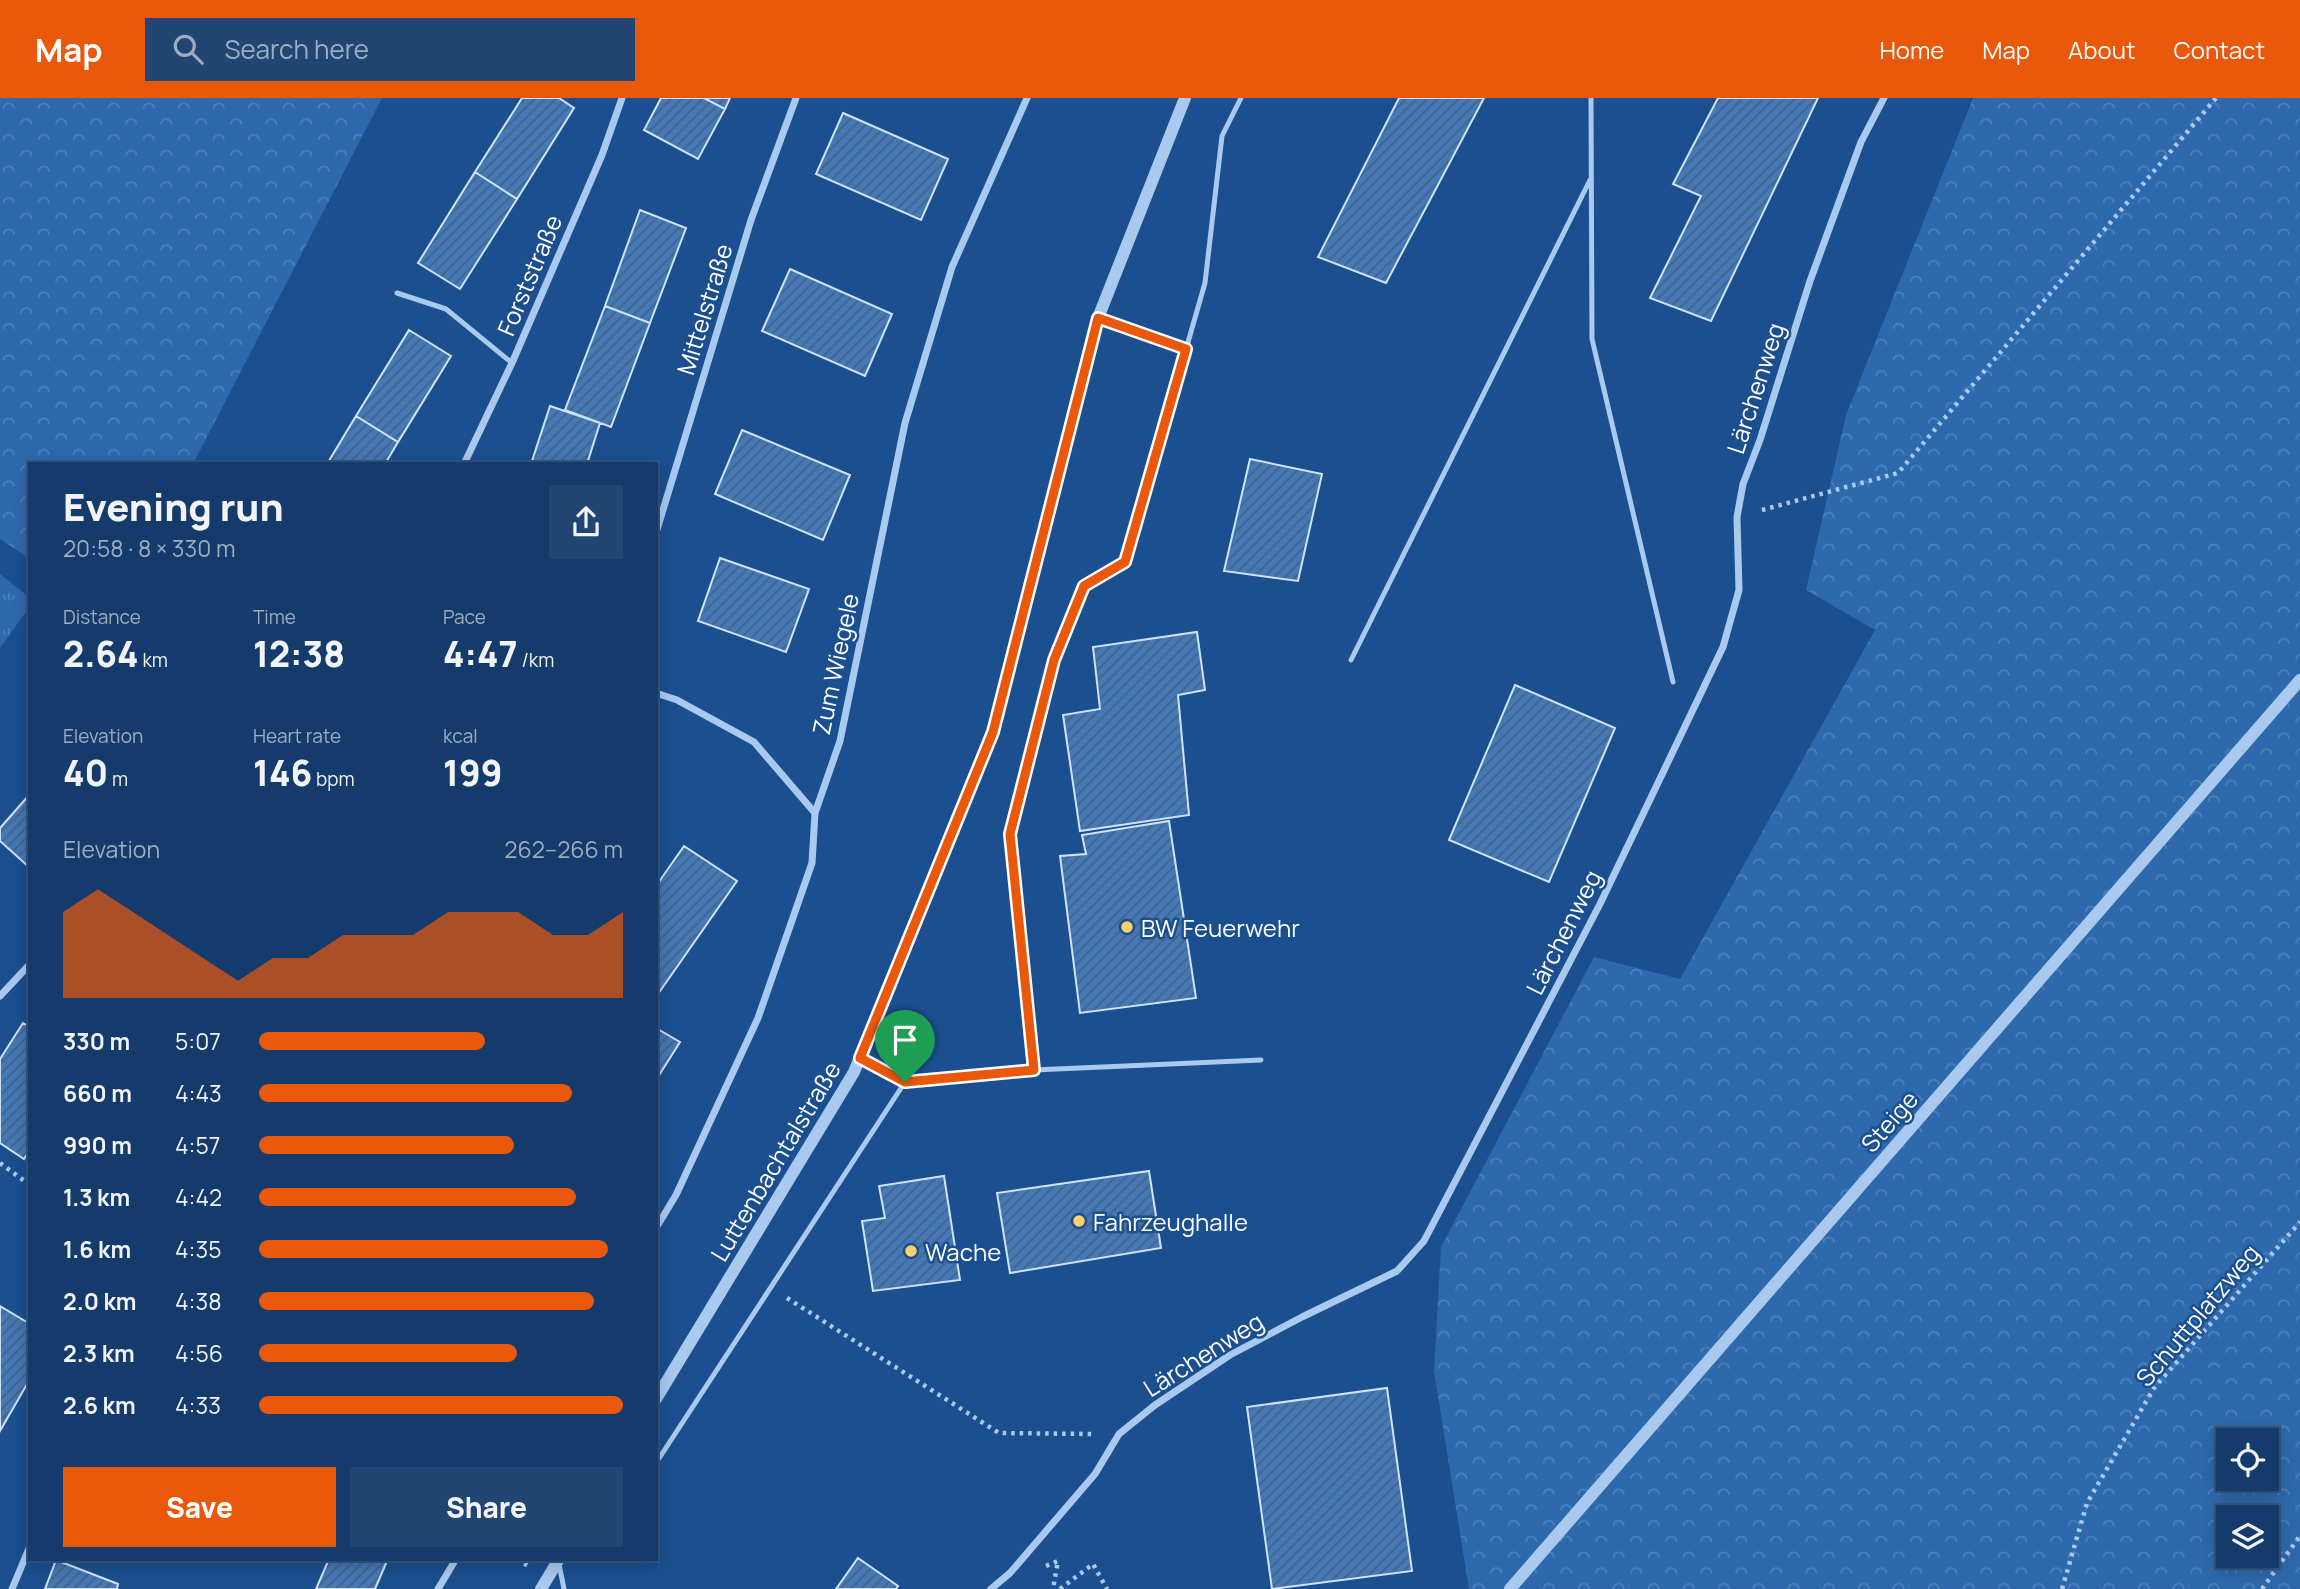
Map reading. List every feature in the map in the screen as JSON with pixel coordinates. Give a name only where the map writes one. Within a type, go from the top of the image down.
[{"type":"street","name":"Forststraße","points":[[465,462],[512,363],[602,155],[622,98]]},
{"type":"street","name":"Mittelstraße","points":[[658,526],[751,220],[796,98]]},
{"type":"street","name":"Zum Wiegele","points":[[658,1225],[676,1195],[758,1018],[812,863],[815,813],[840,741],[905,423],[952,267],[1027,98]]},
{"type":"street","name":"Luttenbachtalstraße","points":[[658,1396],[840,1096],[860,1058],[993,732],[1098,318],[1185,98]]},
{"type":"street","name":"Lärchenweg","points":[[991,1589],[1010,1573],[1095,1474],[1119,1434],[1155,1405],[1230,1355],[1397,1271],[1424,1241],[1600,904],[1723,647],[1739,590],[1737,517],[1742,484],[1760,440],[1810,281],[1860,142],[1884,98]]},
{"type":"street","name":"Steige","points":[[1510,1589],[2300,680]]},
{"type":"street","points":[[658,694],[677,700],[754,742],[815,813]]},
{"type":"street","points":[[0,996],[28,966]]},
{"type":"street","points":[[12,1589],[28,1551]]},
{"type":"street","points":[[438,1589],[455,1561]]},
{"type":"street","points":[[541,1589],[559,1561]]},
{"type":"lane","points":[[1034,1070],[1010,834],[1054,660],[1084,586],[1125,562],[1205,283],[1222,136],[1241,98]]},
{"type":"lane","points":[[1591,98],[1592,339],[1673,682]]},
{"type":"lane","points":[[1351,660],[1591,179]]},
{"type":"lane","points":[[397,293],[446,309],[512,363]]},
{"type":"lane","points":[[1098,318],[1186,349]]},
{"type":"lane","points":[[860,1058],[905,1082],[1034,1070],[1261,1060]]},
{"type":"lane","points":[[658,1460],[905,1082]]},
{"type":"lane","points":[[560,1561],[564,1589]]},
{"type":"path","points":[[1737,517],[1898,473],[2216,98]]},
{"type":"path","points":[[0,1163],[28,1184]]},
{"type":"path","name":"Schuttplatzweg","points":[[2062,1589],[2087,1503],[2154,1388],[2300,1222]]},
{"type":"path","points":[[771,1288],[999,1433],[1119,1434]]},
{"type":"path","points":[[2262,1589],[2300,1536]]},
{"type":"path","points":[[1060,1589],[1093,1564],[1107,1589]]},
{"type":"green space","points":[[0,98],[382,98],[194,462],[28,462],[28,558],[0,539]]},
{"type":"green space","points":[[1973,98],[2300,98],[2300,1589],[1469,1589],[1434,1371],[1441,1247],[1594,957],[1680,979],[1875,630],[1806,590],[1846,415]]},
{"type":"green space","points":[[0,574],[28,596],[28,609],[0,648]]},
{"type":"building","points":[[522,98],[559,98],[574,108],[517,199],[475,172]]},
{"type":"building","points":[[661,98],[704,98],[725,109],[698,159],[644,130]]},
{"type":"building","points":[[704,98],[730,98],[725,109]]},
{"type":"building","points":[[1399,98],[1484,98],[1386,283],[1318,257]]},
{"type":"building","points":[[1718,98],[1818,98],[1711,321],[1650,298],[1701,196],[1673,184]]},
{"type":"building","points":[[843,113],[948,159],[921,220],[816,174]]},
{"type":"building","points":[[475,172],[517,199],[460,289],[418,263]]},
{"type":"building","points":[[640,210],[686,228],[650,323],[605,306]]},
{"type":"building","points":[[790,269],[892,314],[865,376],[762,331]]},
{"type":"building","points":[[605,306],[650,323],[611,427],[565,410]]},
{"type":"building","points":[[409,330],[451,356],[398,442],[356,416]]},
{"type":"building","points":[[550,406],[600,423],[588,462],[532,462]]},
{"type":"building","points":[[356,416],[398,442],[386,462],[328,462]]},
{"type":"building","points":[[742,430],[850,475],[823,540],[715,494]]},
{"type":"building","points":[[1250,459],[1322,474],[1298,581],[1224,571]]},
{"type":"building","points":[[720,558],[809,589],[786,652],[698,621]]},
{"type":"building","points":[[1197,632],[1205,690],[1178,695],[1189,815],[1080,831],[1063,715],[1100,709],[1093,647]]},
{"type":"building","points":[[1515,685],[1615,728],[1549,882],[1449,840]]},
{"type":"building","points":[[28,796],[28,866],[0,841],[0,828]]},
{"type":"building","name":"BW Feuerwehr","points":[[1169,821],[1196,998],[1080,1013],[1060,856],[1086,854],[1082,835]]},
{"type":"building","points":[[684,846],[737,881],[658,994],[658,883]]},
{"type":"building","points":[[23,1023],[28,1026],[28,1153],[24,1159],[0,1143],[0,1059]]},
{"type":"building","points":[[658,1029],[680,1042],[658,1077]]},
{"type":"building","name":"Fahrzeughalle","points":[[1149,1171],[1161,1248],[1010,1273],[997,1193]]},
{"type":"building","name":"Wache","points":[[944,1176],[960,1280],[873,1291],[862,1221],[885,1218],[879,1186]]},
{"type":"building","points":[[0,1306],[28,1323],[28,1382],[0,1431]]},
{"type":"building","points":[[1387,1388],[1412,1571],[1272,1589],[1247,1407]]},
{"type":"building","points":[[858,1558],[898,1586],[896,1589],[836,1589]]},
{"type":"building","points":[[56,1561],[118,1584],[117,1589],[45,1589]]},
{"type":"building","points":[[328,1561],[387,1561],[375,1589],[316,1589]]},
{"type":"place","name":"BW Feuerwehr","points":[[1127,927]]},
{"type":"place","name":"Fahrzeughalle","points":[[1079,1221]]},
{"type":"place","name":"Wache","points":[[911,1251]]},
{"type":"route","points":[[1098,318],[1186,349],[1125,562],[1084,586],[1054,660],[1010,834],[1034,1070],[905,1082],[860,1058],[993,732],[1098,318]]}]
